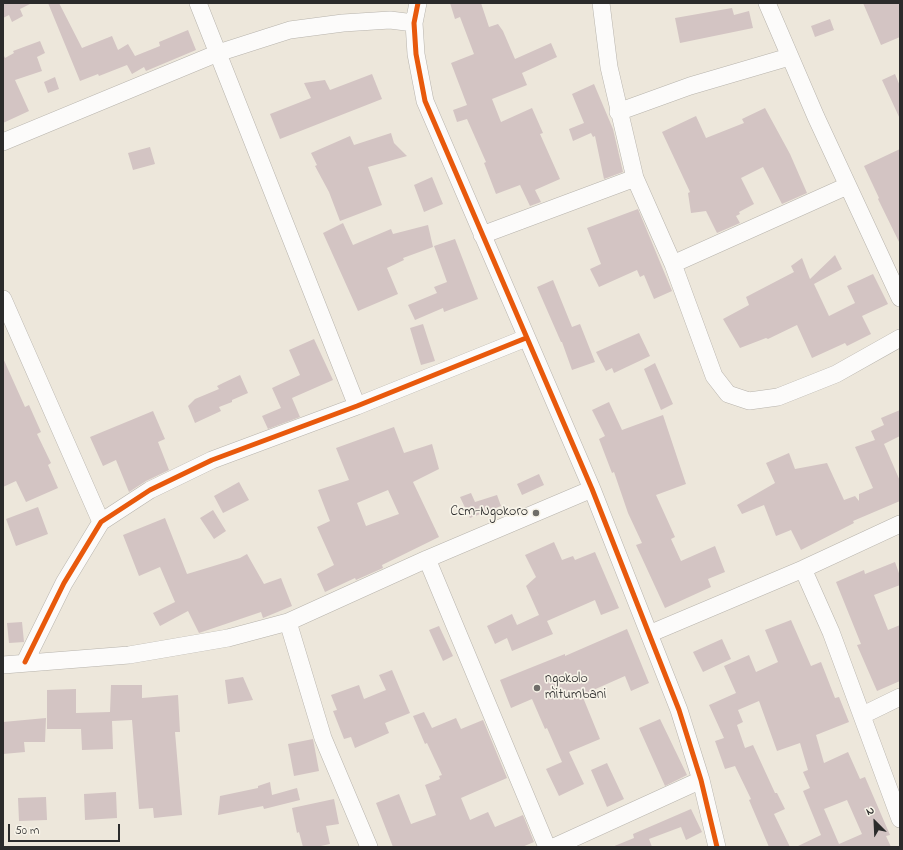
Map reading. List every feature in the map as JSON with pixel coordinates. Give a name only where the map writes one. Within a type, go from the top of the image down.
[{"type":"street","points":[[198,3],[357,406]]},
{"type":"street","points":[[418,3],[414,23],[416,54],[425,101],[592,489],[679,710],[701,780],[717,847]]},
{"type":"street","points":[[601,3],[609,67],[618,112],[635,178],[673,264],[714,376],[728,394],[749,402],[778,397],[836,374],[900,338]]},
{"type":"street","points":[[767,3],[789,57],[847,186],[900,298]]},
{"type":"street","points":[[3,142],[218,53],[290,30],[343,23],[390,20],[414,23]]},
{"type":"street","points":[[618,112],[690,86],[789,57]]},
{"type":"street","points":[[482,235],[635,178]]},
{"type":"street","points":[[673,264],[847,186]]},
{"type":"street","points":[[3,299],[101,522]]},
{"type":"street","points":[[25,662],[64,583],[101,522],[150,490],[212,460],[357,406],[526,338]]},
{"type":"street","points":[[3,665],[25,662],[130,655],[228,638],[288,622],[427,559],[592,489]]},
{"type":"street","points":[[649,634],[803,569],[900,524]]},
{"type":"street","points":[[427,559],[547,847]]},
{"type":"street","points":[[803,569],[832,632],[900,819]]},
{"type":"street","points":[[288,622],[323,738],[370,847]]},
{"type":"street","points":[[863,715],[900,697]]},
{"type":"street","points":[[554,847],[701,780]]},
{"type":"building","points":[[3,3],[32,3],[20,9],[23,16],[12,22],[9,15],[3,18]]},
{"type":"building","points":[[48,3],[59,3],[82,48],[112,36],[118,50],[128,44],[135,56],[160,46],[159,42],[188,30],[196,50],[146,71],[144,67],[132,74],[127,65],[99,76],[98,74],[80,81]]},
{"type":"building","points":[[450,3],[481,3],[489,27],[498,24],[503,31],[515,59],[551,43],[557,57],[522,73],[527,85],[492,99],[501,122],[532,108],[543,133],[540,134],[560,179],[535,190],[541,202],[530,206],[520,185],[496,194],[484,163],[486,162],[467,119],[457,122],[453,110],[467,105],[451,63],[474,54],[460,17],[455,19]]},
{"type":"building","points":[[863,3],[900,3],[900,37],[881,45]]},
{"type":"building","points":[[732,8],[734,15],[749,11],[753,28],[680,43],[675,18]]},
{"type":"building","points":[[830,19],[834,30],[815,37],[811,26]]},
{"type":"building","points":[[40,41],[45,53],[37,57],[42,71],[15,80],[29,111],[3,123],[3,54],[5,58],[14,53],[13,51]]},
{"type":"building","points":[[372,74],[382,99],[280,139],[270,114],[311,98],[304,83],[325,80],[330,90]]},
{"type":"building","points":[[895,74],[900,86],[900,119],[882,80]]},
{"type":"building","points":[[55,77],[59,89],[48,93],[44,82]]},
{"type":"building","points":[[594,84],[613,129],[623,172],[604,179],[595,136],[593,137],[591,133],[573,141],[569,129],[584,123],[572,94]]},
{"type":"building","points":[[765,108],[790,154],[807,193],[782,204],[763,167],[741,178],[754,204],[739,212],[740,214],[736,216],[740,223],[717,233],[706,211],[691,213],[688,193],[690,192],[662,132],[696,116],[706,138],[744,123],[742,119]]},
{"type":"building","points":[[391,133],[394,143],[407,156],[368,167],[382,205],[340,221],[329,192],[315,166],[317,165],[311,153],[350,136],[354,145]]},
{"type":"building","points":[[150,147],[155,164],[133,170],[128,153]]},
{"type":"building","points":[[900,149],[900,244],[864,166]]},
{"type":"building","points":[[432,177],[443,204],[424,212],[414,185]]},
{"type":"building","points":[[638,209],[672,291],[654,299],[644,275],[640,277],[637,270],[599,287],[590,269],[601,264],[587,228]]},
{"type":"building","points":[[343,223],[353,245],[391,229],[393,234],[428,225],[433,247],[403,258],[404,260],[387,268],[398,294],[358,311],[323,233]]},
{"type":"building","points":[[455,239],[478,299],[444,312],[443,308],[415,320],[408,305],[437,293],[434,287],[447,282],[434,246]]},
{"type":"building","points":[[835,255],[842,269],[814,284],[829,316],[855,303],[847,286],[873,274],[888,304],[862,316],[871,334],[847,346],[845,343],[812,358],[797,325],[768,339],[766,338],[740,348],[723,319],[749,305],[746,297],[794,272],[791,266],[802,258],[810,279]]},
{"type":"building","points":[[553,280],[572,327],[580,324],[595,362],[572,370],[562,342],[537,287]]},
{"type":"building","points":[[423,324],[435,361],[421,365],[410,328]]},
{"type":"building","points":[[639,333],[650,356],[614,373],[612,368],[606,371],[596,352]]},
{"type":"building","points":[[314,339],[333,380],[292,398],[300,417],[268,429],[262,416],[281,408],[272,388],[300,375],[289,350]]},
{"type":"building","points":[[3,358],[25,407],[29,405],[41,432],[37,434],[51,463],[48,465],[58,488],[26,502],[16,481],[3,487]]},
{"type":"building","points":[[655,363],[673,404],[661,410],[644,369]]},
{"type":"building","points":[[240,375],[248,393],[219,407],[221,411],[195,423],[188,406],[195,399],[219,389],[217,386]]},
{"type":"building","points":[[609,402],[622,430],[663,415],[686,484],[656,495],[675,537],[671,539],[681,561],[715,546],[725,572],[708,579],[711,587],[665,608],[636,545],[642,543],[628,513],[614,472],[612,473],[599,439],[605,436],[592,410]]},
{"type":"building","points":[[900,410],[900,436],[884,444],[900,481],[900,501],[853,521],[854,523],[801,550],[791,530],[776,536],[764,505],[742,514],[737,505],[775,483],[766,463],[789,453],[795,469],[827,463],[844,500],[855,496],[859,501],[859,494],[873,488],[855,447],[875,440],[871,431],[884,425],[881,418]]},
{"type":"building","points":[[153,411],[165,439],[158,442],[169,470],[146,481],[129,492],[116,460],[103,466],[90,437]]},
{"type":"building","points":[[394,427],[404,453],[432,444],[439,469],[413,482],[439,537],[382,565],[383,568],[356,580],[355,578],[325,592],[317,574],[334,565],[317,527],[330,521],[318,490],[349,480],[336,448]],"holes":[[[388,490],[399,514],[366,526],[357,503]]]},
{"type":"building","points":[[539,474],[544,485],[522,495],[517,484]]},
{"type":"building","points":[[239,482],[249,500],[223,513],[214,496]]},
{"type":"building","points":[[471,493],[475,502],[497,495],[501,506],[470,518],[460,497]]},
{"type":"building","points":[[38,507],[48,534],[16,546],[6,519]]},
{"type":"building","points":[[213,510],[226,531],[214,539],[200,518]]},
{"type":"building","points":[[165,518],[187,574],[240,558],[247,554],[264,584],[281,578],[292,606],[263,618],[261,612],[199,633],[188,611],[160,626],[153,613],[175,602],[160,567],[139,576],[123,535]]},
{"type":"building","points":[[554,542],[562,560],[573,556],[575,560],[595,552],[619,608],[601,615],[595,600],[547,621],[553,634],[512,651],[507,638],[495,644],[487,626],[512,614],[517,625],[539,615],[526,586],[536,577],[525,555]]},
{"type":"building","points":[[895,562],[900,576],[900,585],[874,595],[888,630],[900,625],[900,681],[877,691],[857,645],[861,644],[836,582],[864,570],[865,574]]},
{"type":"building","points":[[791,620],[811,666],[821,662],[835,698],[839,697],[849,722],[816,735],[824,763],[848,752],[860,779],[865,777],[890,835],[886,836],[891,847],[796,847],[821,835],[803,791],[810,788],[803,772],[808,770],[800,743],[777,751],[759,701],[738,710],[743,722],[737,725],[745,748],[753,745],[775,793],[777,793],[785,809],[774,814],[790,847],[769,847],[749,800],[751,799],[735,766],[725,769],[715,741],[724,738],[709,705],[736,693],[724,666],[749,655],[756,672],[778,662],[765,630]],"holes":[[[847,800],[862,834],[839,844],[824,809]]]},
{"type":"building","points":[[22,622],[24,642],[9,643],[7,623]]},
{"type":"building","points":[[439,626],[453,656],[443,661],[429,630]]},
{"type":"building","points":[[627,629],[649,683],[631,691],[625,676],[582,695],[600,739],[569,752],[584,784],[559,796],[546,769],[562,762],[547,728],[545,729],[532,699],[511,708],[500,680],[565,654],[565,656]]},
{"type":"building","points":[[722,639],[731,659],[703,672],[693,652]]},
{"type":"building","points":[[392,670],[410,713],[385,723],[389,733],[355,748],[351,737],[344,739],[333,711],[337,710],[331,695],[359,685],[364,699],[386,690],[379,675]]},
{"type":"building","points":[[243,677],[253,700],[228,704],[225,680]]},
{"type":"building","points":[[111,685],[142,685],[142,698],[178,695],[180,732],[175,732],[182,815],[154,818],[153,808],[139,809],[132,720],[112,721],[113,749],[82,750],[81,729],[47,729],[47,690],[76,689],[76,713],[110,712]]},
{"type":"building","points":[[424,712],[432,728],[456,718],[461,729],[483,720],[507,778],[461,798],[470,820],[488,812],[495,827],[523,815],[534,842],[522,847],[393,847],[376,803],[399,794],[411,824],[436,815],[425,785],[440,779],[439,776],[442,775],[427,743],[425,744],[413,716]]},
{"type":"building","points":[[46,718],[45,742],[24,742],[25,752],[3,754],[3,722]]},
{"type":"building","points":[[660,719],[687,775],[665,786],[639,728]]},
{"type":"building","points":[[313,739],[319,771],[294,776],[288,744]]},
{"type":"building","points":[[607,763],[624,799],[607,807],[591,770]]},
{"type":"building","points":[[270,782],[272,795],[297,788],[300,800],[264,809],[263,806],[218,815],[220,796],[258,788],[258,786]]},
{"type":"building","points":[[116,792],[117,818],[85,820],[84,794]]},
{"type":"building","points":[[46,797],[47,820],[19,821],[18,798]]},
{"type":"building","points":[[334,799],[339,824],[326,826],[330,844],[316,847],[303,847],[299,832],[297,833],[292,808]]},
{"type":"building","points":[[691,809],[702,832],[686,840],[681,827],[649,839],[652,847],[612,847],[634,838],[633,834]]},
{"type":"cycle path","points":[[418,3],[414,23],[416,54],[425,101],[592,489],[679,710],[701,780],[717,847]]},
{"type":"cycle path","points":[[25,662],[64,583],[101,522],[150,490],[212,460],[357,406],[526,338]]},
{"type":"place","name":"Ccm-Ngokoro","points":[[536,513]]},
{"type":"place","name":"ngokolo mitumbani","points":[[537,688]]}]
